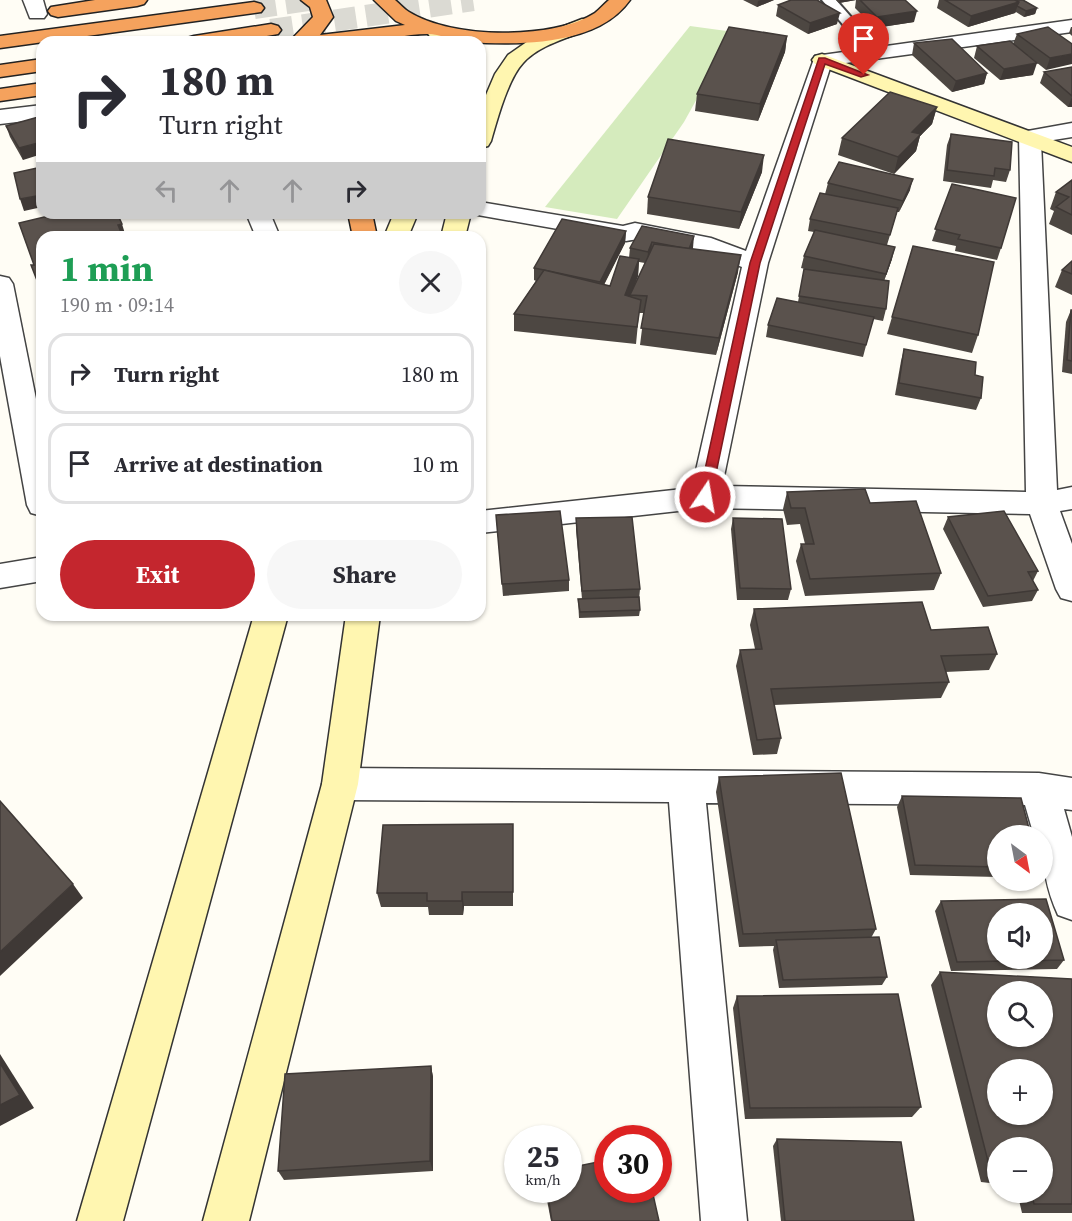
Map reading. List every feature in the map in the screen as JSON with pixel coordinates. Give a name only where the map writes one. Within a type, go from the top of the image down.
[{"type":"highway","points":[[30,10],[137,0]]},
{"type":"highway","points":[[307,36],[323,17],[319,4],[311,0]]},
{"type":"highway","points":[[384,0],[389,7],[408,20],[436,33]]},
{"type":"highway","points":[[486,38],[510,39],[549,34],[582,26],[624,2]]},
{"type":"highway","points":[[45,36],[254,8]]},
{"type":"highway","points":[[232,36],[271,30]]},
{"type":"highway","points":[[396,36],[436,33],[462,36]]},
{"type":"highway","points":[[0,42],[36,37]]},
{"type":"highway","points":[[0,71],[36,66]]},
{"type":"highway","points":[[0,95],[36,90]]},
{"type":"main road","points":[[486,120],[514,61],[534,45],[582,26]]},
{"type":"main road","points":[[822,60],[1030,137],[1072,155]]},
{"type":"main road","points":[[100,1221],[269,621]]},
{"type":"main road","points":[[226,1221],[340,784],[362,621]]},
{"type":"street","points":[[705,497],[755,263],[822,60],[1072,26]]},
{"type":"street","points":[[0,117],[36,113]]},
{"type":"street","points":[[1072,130],[1030,137],[1057,501],[1072,589]]},
{"type":"street","points":[[486,210],[626,234],[635,230],[702,243],[755,263]]},
{"type":"street","points":[[0,284],[6,354],[36,481]]},
{"type":"street","points":[[486,521],[705,497],[1057,501]]},
{"type":"street","points":[[0,576],[36,570]]},
{"type":"street","points":[[340,784],[686,785],[1055,791],[1072,902]]},
{"type":"street","points":[[686,785],[724,1221]]},
{"type":"lane","points":[[829,0],[875,53]]},
{"type":"green space","points":[[690,26],[734,32],[684,122],[617,219],[545,207]]},
{"type":"building","points":[[791,0],[817,0],[840,13],[810,23],[778,5]]},
{"type":"building","points":[[860,0],[905,0],[917,11],[877,17]]},
{"type":"building","points":[[945,0],[1015,0],[1019,2],[971,16]]},
{"type":"building","points":[[1015,0],[1023,0],[1037,8],[1026,11],[1017,6],[1019,2]]},
{"type":"building","points":[[729,27],[787,36],[760,104],[697,94]]},
{"type":"building","points":[[1048,27],[1072,44],[1072,54],[1050,58],[1017,34]]},
{"type":"building","points":[[952,39],[987,73],[956,81],[914,43]]},
{"type":"building","points":[[1010,41],[1037,63],[1004,69],[977,46]]},
{"type":"building","points":[[1072,67],[1072,96],[1044,72]]},
{"type":"building","points":[[890,92],[937,107],[912,132],[921,134],[898,157],[842,138]]},
{"type":"building","points":[[36,118],[36,144],[19,148],[6,126]]},
{"type":"building","points":[[951,134],[1012,142],[1010,170],[995,168],[994,176],[947,170]]},
{"type":"building","points":[[668,139],[764,155],[741,212],[648,197]]},
{"type":"building","points":[[839,162],[913,179],[903,201],[828,183]]},
{"type":"building","points":[[36,168],[36,196],[20,199],[14,173]]},
{"type":"building","points":[[1072,180],[1072,215],[1056,207],[1069,197],[1056,192]]},
{"type":"building","points":[[952,184],[1016,198],[1001,248],[958,239],[960,235],[935,229]]},
{"type":"building","points":[[820,193],[898,208],[890,235],[810,219]]},
{"type":"building","points":[[36,219],[120,219],[122,224],[118,225],[120,231],[36,231],[36,278],[31,265],[34,265],[19,223]]},
{"type":"building","points":[[562,219],[626,231],[600,282],[534,268]]},
{"type":"building","points":[[642,226],[694,236],[689,249],[652,242],[648,252],[630,248]]},
{"type":"building","points":[[815,230],[895,247],[886,274],[804,256]]},
{"type":"building","points":[[654,244],[741,255],[719,338],[641,328],[647,296],[630,295]]},
{"type":"building","points":[[913,246],[994,262],[978,335],[892,317]]},
{"type":"building","points":[[620,256],[639,259],[625,295],[641,300],[637,327],[514,314],[544,270],[610,286]]},
{"type":"building","points":[[1072,261],[1072,274],[1062,270]]},
{"type":"building","points":[[804,269],[889,281],[886,309],[799,296]]},
{"type":"building","points":[[777,298],[874,317],[866,345],[768,325]]},
{"type":"building","points":[[1072,310],[1072,361],[1067,360]]},
{"type":"building","points":[[904,349],[976,362],[975,375],[983,377],[981,398],[899,383]]},
{"type":"building","points":[[865,489],[870,503],[916,501],[941,573],[810,579],[801,544],[814,544],[805,508],[791,508],[787,492]]},
{"type":"building","points":[[560,511],[569,580],[502,584],[496,515]]},
{"type":"building","points":[[1004,511],[1038,571],[1028,572],[1038,590],[988,596],[948,517]]},
{"type":"building","points":[[632,517],[640,589],[582,591],[576,518]]},
{"type":"building","points":[[733,518],[782,519],[791,589],[740,588]]},
{"type":"building","points":[[639,597],[640,610],[580,612],[578,599]]},
{"type":"building","points":[[922,602],[931,630],[988,627],[997,654],[941,656],[949,682],[771,689],[781,738],[757,740],[740,650],[762,649],[754,609]]},
{"type":"building","points":[[841,773],[876,929],[743,934],[719,777]]},
{"type":"building","points":[[902,796],[1021,798],[1028,825],[987,825],[987,867],[915,865]]},
{"type":"building","points":[[0,801],[73,884],[0,952]]},
{"type":"building","points":[[513,824],[513,892],[462,892],[462,901],[427,901],[427,893],[377,893],[383,825]]},
{"type":"building","points":[[1046,899],[1047,903],[987,903],[987,961],[957,962],[941,901]]},
{"type":"building","points":[[1053,923],[1064,960],[1053,960]]},
{"type":"building","points":[[879,937],[887,977],[783,980],[776,940]]},
{"type":"building","points":[[940,972],[1072,979],[1072,1204],[1034,1204],[1053,1203],[1053,1137],[987,1137],[987,1157]]},
{"type":"building","points":[[898,994],[921,1107],[750,1108],[737,996]]},
{"type":"building","points":[[0,1063],[20,1095],[0,1105]]},
{"type":"building","points":[[431,1066],[430,1161],[278,1171],[285,1074]]},
{"type":"building","points":[[777,1139],[901,1142],[914,1221],[785,1221]]},
{"type":"building","points":[[594,1163],[594,1203],[655,1203],[659,1221],[552,1221],[549,1203],[582,1203],[582,1165]]},
{"type":"tunnel","points":[[254,8],[308,0]]},
{"type":"tunnel","points":[[271,30],[473,0]]},
{"type":"route","points":[[705,497],[755,263],[822,60],[864,75]]}]
